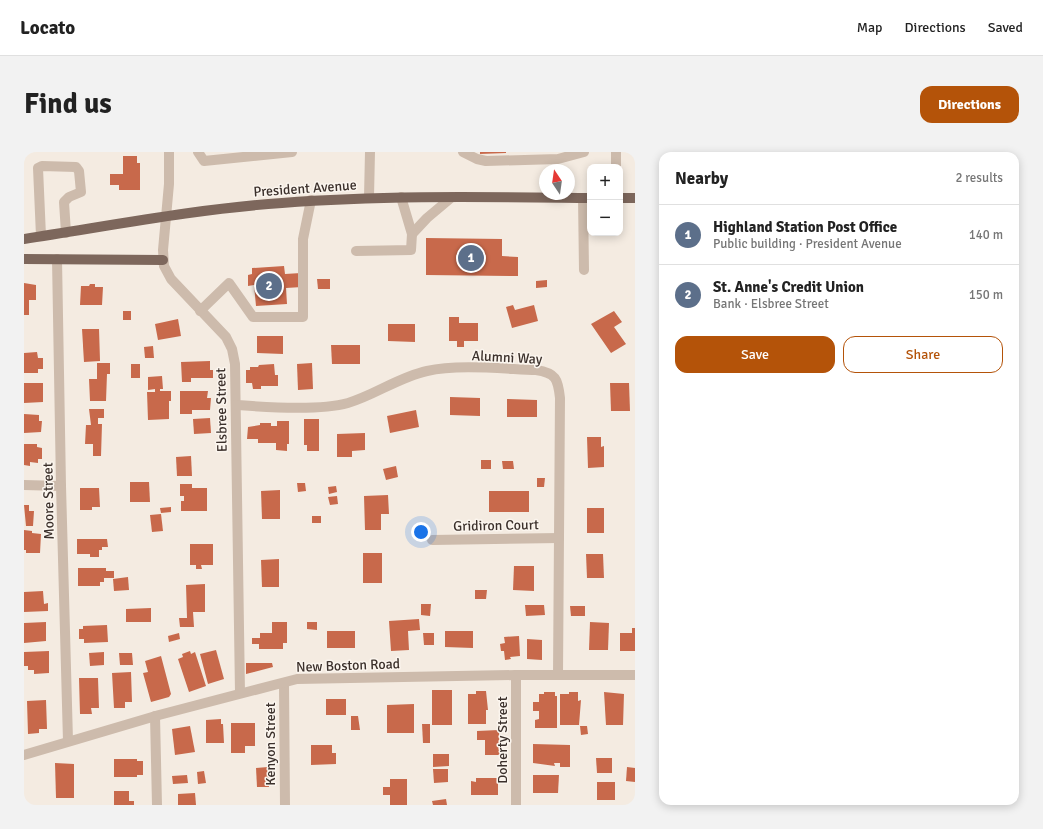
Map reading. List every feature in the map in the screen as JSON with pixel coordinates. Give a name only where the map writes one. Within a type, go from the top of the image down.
[{"type":"main road","name":"President Avenue","points":[[24,239],[166,217],[311,200],[401,197],[587,198]]},
{"type":"main road","points":[[623,198],[635,198]]},
{"type":"main road","points":[[24,259],[163,260]]},
{"type":"street","name":"Elsbree Street","points":[[169,152],[163,260],[166,272],[200,311],[226,337],[232,349],[235,364],[240,693]]},
{"type":"street","points":[[198,152],[204,161],[292,152]]},
{"type":"street","points":[[369,198],[370,152]]},
{"type":"street","points":[[463,152],[481,160],[512,161],[563,159],[584,152]]},
{"type":"street","points":[[512,161],[534,152]]},
{"type":"street","points":[[542,160],[550,158],[557,152]]},
{"type":"street","points":[[616,152],[616,164]]},
{"type":"street","points":[[41,236],[38,168],[42,166],[76,167],[79,171],[81,192],[69,197],[64,202],[66,233]]},
{"type":"street","points":[[356,251],[411,250],[412,234],[401,197]]},
{"type":"street","points":[[412,234],[427,218],[452,197]]},
{"type":"street","points":[[584,270],[587,198]]},
{"type":"street","points":[[200,311],[229,283],[253,317],[303,316],[303,239],[311,200]]},
{"type":"street","name":"Moore Street","points":[[57,259],[68,741]]},
{"type":"street","name":"Alumni Way","points":[[236,405],[301,407],[348,403],[410,376],[446,368],[545,371],[555,377],[559,388],[558,675]]},
{"type":"street","points":[[24,485],[61,486]]},
{"type":"street","name":"Gridiron Court","points":[[432,540],[559,538]]},
{"type":"street","name":"Doherty Street","points":[[516,675],[516,805]]},
{"type":"street","name":"New Boston Road","points":[[24,755],[155,716],[297,679],[332,677],[635,675]]},
{"type":"street","name":"Kenyon Street","points":[[284,682],[285,805]]},
{"type":"street","points":[[155,716],[157,805]]},
{"type":"building","points":[[480,152],[506,152],[506,153],[480,154]]},
{"type":"building","points":[[123,156],[137,156],[137,163],[140,163],[140,190],[119,190],[119,185],[110,185],[110,174],[123,174]]},
{"type":"building","points":[[426,238],[502,239],[502,256],[518,257],[518,276],[426,275]]},
{"type":"building","points":[[284,266],[285,274],[301,273],[302,287],[286,288],[287,304],[256,306],[254,285],[248,286],[248,275],[252,274],[252,268]]},
{"type":"building","points":[[317,279],[330,279],[330,289],[318,289]]},
{"type":"building","points":[[547,280],[547,287],[536,288],[536,281]]},
{"type":"building","points":[[24,283],[36,285],[36,300],[29,300],[29,315],[24,315]]},
{"type":"building","points":[[90,284],[95,284],[95,287],[103,287],[102,305],[80,305],[81,286],[89,286]]},
{"type":"building","points":[[513,305],[515,310],[534,305],[538,321],[512,328],[506,307]]},
{"type":"building","points":[[123,311],[131,311],[131,320],[123,320]]},
{"type":"building","points":[[614,311],[622,322],[614,327],[626,344],[611,353],[591,324]]},
{"type":"building","points":[[449,317],[459,317],[459,323],[478,323],[478,341],[464,341],[464,347],[457,347],[457,341],[449,341]]},
{"type":"building","points":[[178,319],[181,336],[158,340],[155,324]]},
{"type":"building","points":[[388,324],[415,324],[415,342],[388,341]]},
{"type":"building","points":[[82,329],[99,329],[100,361],[84,362]]},
{"type":"building","points":[[257,336],[283,336],[283,354],[257,353]]},
{"type":"building","points":[[331,345],[360,345],[360,364],[332,364]]},
{"type":"building","points":[[153,346],[154,358],[145,358],[144,347]]},
{"type":"building","points":[[37,352],[38,358],[43,358],[43,369],[38,369],[38,373],[24,373],[24,353]]},
{"type":"building","points":[[210,361],[210,370],[213,370],[213,378],[191,378],[191,382],[182,382],[181,362]]},
{"type":"building","points":[[97,363],[110,363],[110,374],[107,374],[106,401],[90,401],[89,379],[97,379]]},
{"type":"building","points":[[312,363],[313,389],[298,390],[297,364]]},
{"type":"building","points":[[131,364],[140,364],[140,378],[131,378]]},
{"type":"building","points":[[274,364],[275,375],[278,375],[278,386],[261,386],[261,389],[253,389],[252,383],[246,383],[246,370],[250,370],[250,367]]},
{"type":"building","points":[[162,376],[163,389],[160,389],[160,391],[171,391],[171,401],[169,401],[169,419],[148,420],[147,392],[155,392],[155,389],[148,390],[148,377]]},
{"type":"building","points":[[24,383],[43,383],[43,402],[24,403]]},
{"type":"building","points":[[610,383],[629,383],[630,411],[611,411]]},
{"type":"building","points":[[180,391],[208,391],[207,398],[211,398],[210,410],[192,410],[192,414],[180,414]]},
{"type":"building","points":[[450,397],[480,398],[480,416],[450,415]]},
{"type":"building","points":[[507,399],[537,400],[537,417],[507,417]]},
{"type":"building","points":[[89,409],[104,409],[104,418],[98,418],[98,424],[102,424],[101,456],[93,456],[93,444],[85,444],[86,425],[91,425]]},
{"type":"building","points":[[416,410],[419,427],[390,433],[387,416]]},
{"type":"building","points":[[24,414],[39,415],[39,421],[42,421],[41,432],[24,433]]},
{"type":"building","points":[[210,418],[211,433],[194,434],[193,419]]},
{"type":"building","points":[[304,419],[319,419],[319,451],[307,451],[307,445],[304,445]]},
{"type":"building","points":[[277,421],[289,421],[289,444],[287,444],[287,451],[276,450],[276,443],[258,443],[258,439],[247,439],[248,427],[260,425],[260,423],[271,423],[271,426],[277,426]]},
{"type":"building","points":[[365,433],[365,450],[352,451],[352,457],[337,457],[337,434]]},
{"type":"building","points":[[587,437],[601,437],[601,447],[604,446],[604,467],[588,468]]},
{"type":"building","points":[[24,444],[37,444],[37,447],[42,448],[42,459],[38,459],[38,463],[30,462],[30,466],[24,465]]},
{"type":"building","points":[[191,456],[192,476],[177,476],[176,457]]},
{"type":"building","points":[[481,460],[491,460],[491,469],[481,469]]},
{"type":"building","points":[[502,461],[513,461],[514,469],[503,469]]},
{"type":"building","points":[[396,466],[398,477],[386,480],[383,469]]},
{"type":"building","points":[[537,478],[545,478],[544,487],[537,487]]},
{"type":"building","points":[[130,482],[149,482],[150,502],[130,502]]},
{"type":"building","points":[[297,483],[305,483],[306,491],[298,492]]},
{"type":"building","points":[[180,484],[192,484],[192,488],[207,488],[207,511],[181,511],[181,501],[184,501],[184,496],[180,496]]},
{"type":"building","points":[[336,486],[337,492],[329,494],[328,487]]},
{"type":"building","points":[[80,488],[99,488],[100,507],[92,507],[92,510],[80,510]]},
{"type":"building","points":[[280,490],[280,519],[262,519],[261,491]]},
{"type":"building","points":[[489,491],[529,491],[529,512],[489,512]]},
{"type":"building","points":[[388,495],[389,514],[381,514],[381,530],[365,530],[364,496]]},
{"type":"building","points":[[337,496],[338,504],[330,505],[328,497]]},
{"type":"building","points":[[24,505],[29,505],[29,511],[34,511],[33,526],[26,526]]},
{"type":"building","points":[[171,507],[171,512],[161,513],[160,508]]},
{"type":"building","points":[[587,508],[604,508],[604,533],[587,533]]},
{"type":"building","points":[[161,514],[163,531],[152,532],[150,515]]},
{"type":"building","points":[[312,516],[321,516],[321,523],[312,523]]},
{"type":"building","points":[[24,530],[41,534],[40,553],[26,553],[26,550],[24,550]]},
{"type":"building","points":[[77,539],[107,539],[108,547],[102,547],[102,550],[99,550],[99,557],[90,557],[90,554],[77,554]]},
{"type":"building","points":[[190,544],[213,544],[213,565],[201,565],[202,569],[196,569],[196,565],[190,565]]},
{"type":"building","points":[[363,553],[382,553],[382,583],[363,583]]},
{"type":"building","points":[[586,554],[603,554],[604,578],[587,578]]},
{"type":"building","points":[[279,559],[279,587],[262,587],[261,560]]},
{"type":"building","points":[[514,566],[534,566],[534,591],[513,590]]},
{"type":"building","points":[[78,568],[106,568],[106,571],[114,571],[114,578],[104,578],[104,582],[100,582],[100,586],[78,586]]},
{"type":"building","points":[[128,577],[129,590],[114,591],[113,579]]},
{"type":"building","points":[[205,584],[205,612],[193,612],[194,627],[180,627],[179,618],[187,618],[186,585]]},
{"type":"building","points":[[475,590],[487,590],[486,599],[475,599]]},
{"type":"building","points":[[43,591],[44,604],[48,603],[48,611],[24,612],[24,592]]},
{"type":"building","points":[[421,604],[431,604],[430,616],[421,615]]},
{"type":"building","points":[[525,605],[544,605],[545,615],[526,616]]},
{"type":"building","points":[[570,606],[585,606],[585,616],[571,616]]},
{"type":"building","points":[[151,608],[151,622],[126,622],[126,609]]},
{"type":"building","points":[[419,619],[420,630],[408,631],[409,650],[391,651],[389,621]]},
{"type":"building","points":[[46,622],[46,641],[24,643],[24,623]]},
{"type":"building","points":[[272,622],[287,622],[287,643],[283,643],[283,649],[259,649],[259,644],[252,644],[252,638],[260,638],[260,633],[272,633]]},
{"type":"building","points":[[307,622],[317,622],[317,630],[307,629]]},
{"type":"building","points":[[590,622],[609,623],[608,650],[589,650]]},
{"type":"building","points":[[107,625],[108,642],[84,643],[84,639],[79,639],[79,629],[83,629],[83,626]]},
{"type":"building","points":[[632,628],[635,628],[635,651],[620,651],[620,633],[632,633]]},
{"type":"building","points":[[327,631],[355,631],[355,648],[327,648]]},
{"type":"building","points":[[445,631],[473,631],[473,648],[445,647]]},
{"type":"building","points":[[179,633],[180,639],[169,642],[168,636]]},
{"type":"building","points":[[423,633],[434,633],[434,645],[424,645]]},
{"type":"building","points":[[519,636],[520,656],[510,657],[511,659],[505,660],[504,651],[501,651],[500,644],[505,643],[504,637]]},
{"type":"building","points":[[527,639],[542,640],[542,660],[527,659]]},
{"type":"building","points":[[216,650],[224,679],[208,684],[200,654]]},
{"type":"building","points":[[49,651],[49,673],[34,674],[34,670],[28,670],[28,666],[24,666],[24,652]]},
{"type":"building","points":[[190,651],[191,654],[195,652],[206,686],[189,692],[178,659],[183,657],[182,654]]},
{"type":"building","points":[[104,652],[104,665],[90,666],[89,653]]},
{"type":"building","points":[[119,653],[132,653],[133,665],[120,665]]},
{"type":"building","points":[[161,656],[171,694],[169,697],[151,702],[143,673],[148,672],[145,661]]},
{"type":"building","points":[[246,663],[272,663],[273,667],[246,674]]},
{"type":"building","points":[[131,672],[132,702],[125,702],[125,708],[114,708],[112,673]]},
{"type":"building","points":[[79,678],[98,678],[99,708],[91,708],[92,714],[80,714]]},
{"type":"building","points":[[432,690],[452,690],[452,725],[432,725]]},
{"type":"building","points":[[476,691],[486,691],[488,710],[486,710],[486,724],[468,724],[468,694],[476,694]]},
{"type":"building","points":[[544,692],[555,692],[555,696],[557,696],[557,728],[535,728],[535,720],[539,719],[539,711],[533,711],[533,702],[539,702],[539,694],[544,694]]},
{"type":"building","points":[[569,692],[578,692],[578,701],[581,700],[579,725],[560,725],[560,694],[569,694]]},
{"type":"building","points":[[604,692],[624,694],[623,725],[606,725]]},
{"type":"building","points":[[326,699],[346,699],[346,715],[326,715]]},
{"type":"building","points":[[46,700],[47,729],[39,729],[39,733],[28,734],[27,701]]},
{"type":"building","points":[[414,704],[414,733],[387,733],[387,705]]},
{"type":"building","points":[[351,716],[358,716],[360,730],[351,730]]},
{"type":"building","points":[[221,719],[221,724],[223,724],[224,743],[206,743],[206,720]]},
{"type":"building","points":[[231,723],[255,723],[255,746],[245,746],[245,753],[231,753]]},
{"type":"building","points":[[422,724],[430,724],[430,743],[423,743]]},
{"type":"building","points":[[190,726],[195,752],[175,755],[172,729]]},
{"type":"building","points":[[580,726],[587,726],[588,734],[581,735]]},
{"type":"building","points":[[499,730],[500,755],[485,755],[485,740],[477,740],[477,731]]},
{"type":"building","points":[[533,744],[570,745],[570,767],[560,767],[560,763],[554,763],[555,766],[533,763]]},
{"type":"building","points":[[311,745],[332,745],[332,753],[336,753],[336,764],[311,765]]},
{"type":"building","points":[[433,754],[449,754],[449,766],[433,767]]},
{"type":"building","points":[[596,758],[612,758],[612,773],[597,773]]},
{"type":"building","points":[[114,759],[137,759],[137,761],[143,761],[143,775],[137,775],[137,777],[114,777]]},
{"type":"building","points":[[55,763],[74,764],[74,798],[56,798]]},
{"type":"building","points":[[268,767],[269,787],[257,787],[256,768]]},
{"type":"building","points":[[627,767],[635,768],[635,782],[626,781]]},
{"type":"building","points":[[433,769],[448,769],[448,782],[434,783]]},
{"type":"building","points":[[204,771],[206,783],[198,784],[197,772]]},
{"type":"building","points":[[187,775],[188,783],[173,784],[172,776]]},
{"type":"building","points":[[533,775],[559,775],[558,793],[533,793]]},
{"type":"building","points":[[476,778],[498,778],[498,795],[471,795],[471,781],[476,782]]},
{"type":"building","points":[[390,779],[407,779],[407,805],[390,805],[390,795],[383,795],[383,787],[390,787]]},
{"type":"building","points":[[597,782],[615,782],[615,800],[597,800]]},
{"type":"building","points":[[114,791],[129,791],[129,801],[134,801],[134,805],[114,805]]},
{"type":"building","points":[[195,793],[196,805],[178,805],[178,794]]},
{"type":"building","points":[[446,799],[447,805],[433,805],[432,801]]},
{"type":"place","name":"Highland Station Post Office","points":[[471,258]]},
{"type":"place","name":"St. Anne's Credit Union","points":[[269,286]]}]
